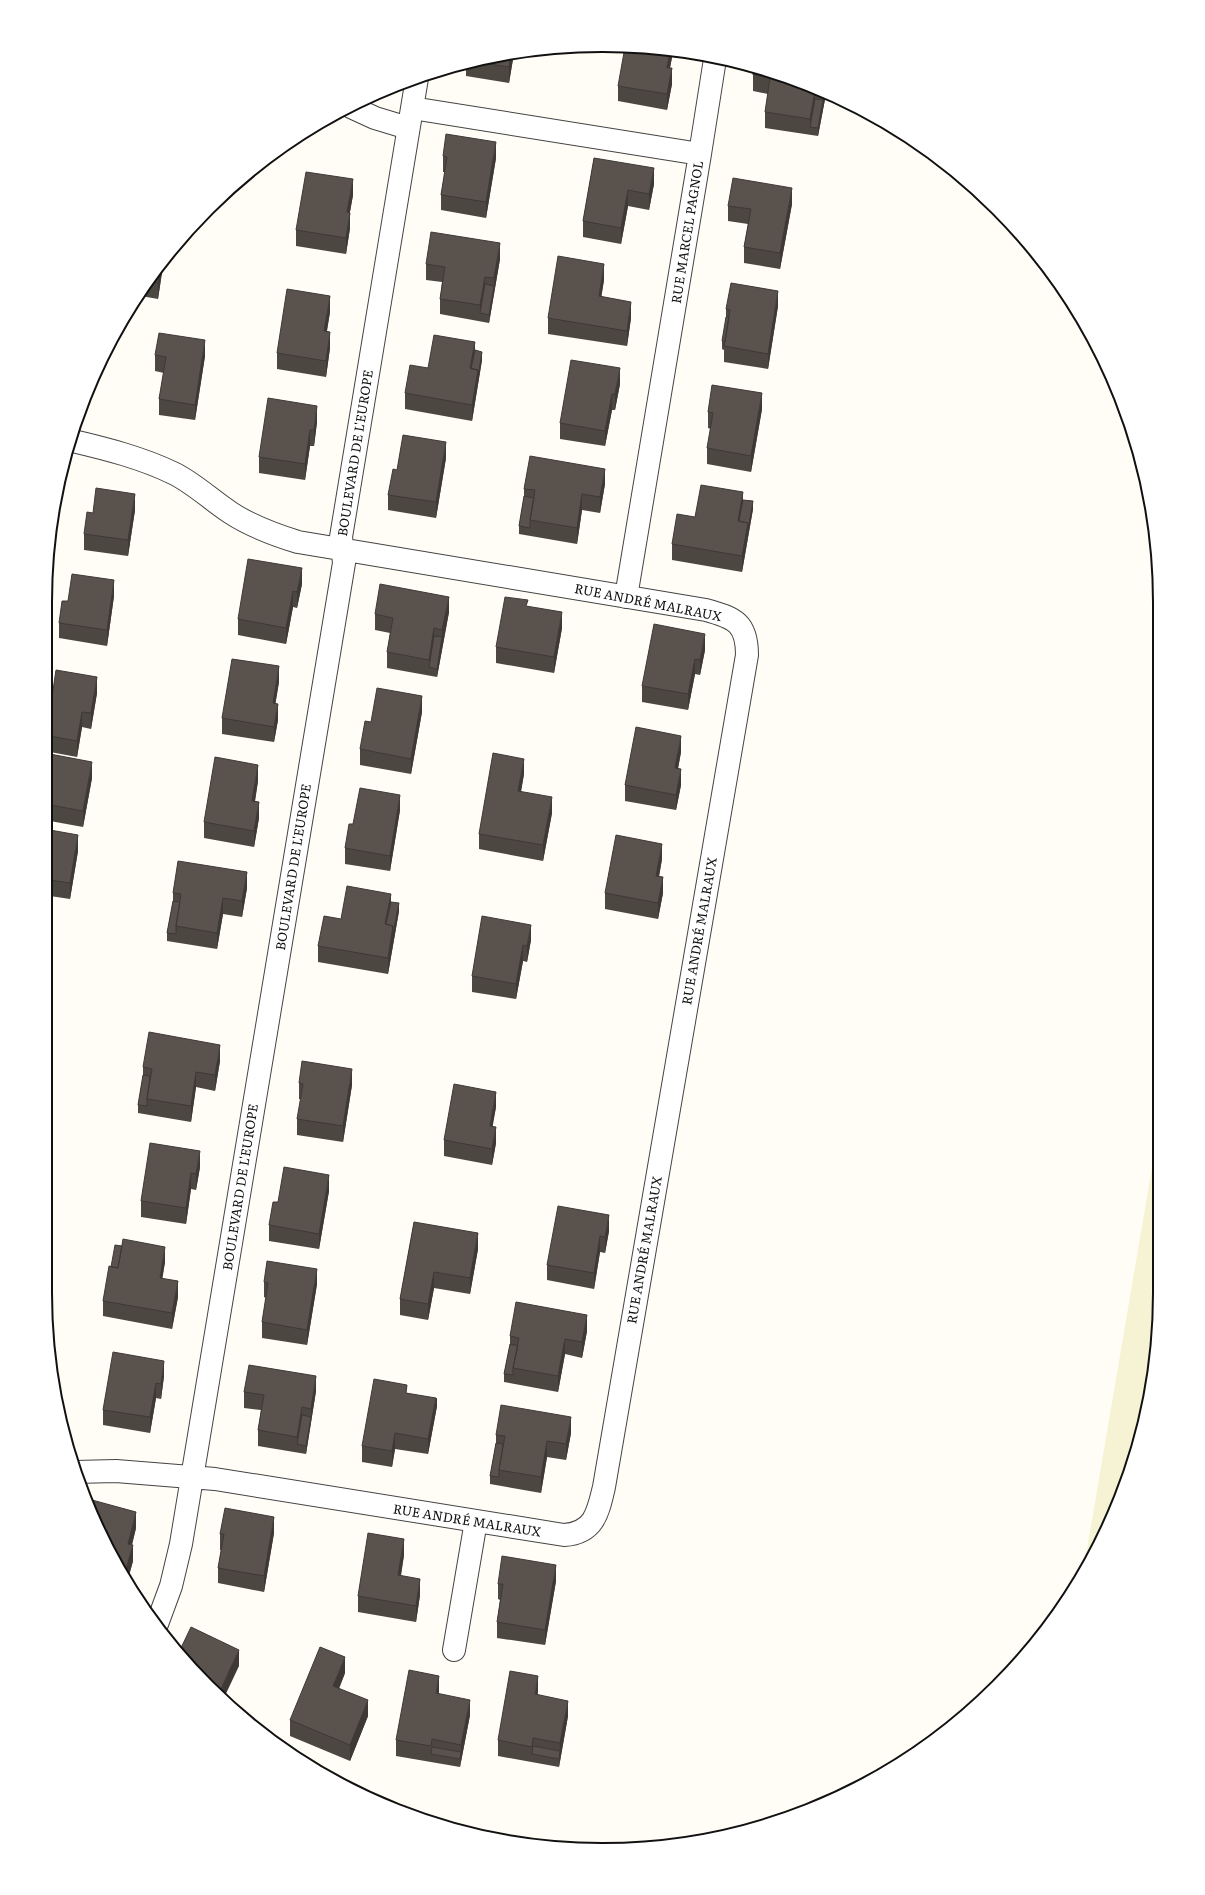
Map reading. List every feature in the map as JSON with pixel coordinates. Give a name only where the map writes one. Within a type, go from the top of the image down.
[{"type":"street","points":[[700,154],[714,64]]},
{"type":"street","name":"BOULEVARD DE L'EUROPE","points":[[159,1617],[171,1586],[179,1552],[344,564],[342,529],[416,85]]},
{"type":"street","name":"RUE MARCEL PAGNOL","points":[[357,110],[375,118],[410,118],[700,154],[626,596]]},
{"type":"street","name":"RUE ANDRÉ MALRAUX","points":[[76,442],[125,455],[172,473],[194,485],[231,513],[265,531],[298,542],[706,610],[732,619],[742,628],[747,639],[747,655],[601,1501],[592,1522],[581,1532],[573,1534],[550,1534],[191,1476],[116,1471],[82,1472]]},
{"type":"street","points":[[454,1650],[476,1521]]},
{"type":"shaded area","points":[[1153,1162],[1152,1329],[1142,1400],[1124,1469],[1111,1503],[1086,1555]]},
{"type":"building","points":[[624,53],[669,56],[667,68],[672,68],[667,94],[618,86]]},
{"type":"building","points":[[510,60],[509,67],[490,64]]},
{"type":"building","points":[[753,73],[767,77],[753,75]]},
{"type":"building","points":[[770,78],[814,95],[810,119],[765,112]]},
{"type":"building","points":[[815,99],[823,100],[818,128],[810,127]]},
{"type":"building","points":[[446,134],[496,142],[486,202],[441,195],[447,157],[443,156]]},
{"type":"building","points":[[594,158],[654,168],[649,194],[628,190],[621,228],[583,221]]},
{"type":"building","points":[[306,172],[353,179],[347,212],[350,213],[346,238],[296,230]]},
{"type":"building","points":[[733,178],[792,188],[780,253],[744,247],[751,209],[728,206]]},
{"type":"building","points":[[431,232],[500,243],[494,278],[485,277],[480,305],[440,299],[445,267],[426,264]]},
{"type":"building","points":[[558,256],[604,264],[599,296],[631,302],[627,331],[548,318]]},
{"type":"building","points":[[731,283],[778,291],[768,354],[724,346],[730,310],[726,309]]},
{"type":"building","points":[[485,284],[494,286],[489,315],[480,313]]},
{"type":"building","points":[[287,289],[330,296],[324,331],[330,332],[326,361],[277,353]]},
{"type":"building","points":[[726,317],[729,317],[725,342],[722,341]]},
{"type":"building","points":[[159,333],[205,340],[195,405],[159,399],[166,357],[155,355]]},
{"type":"building","points":[[434,335],[475,342],[470,368],[478,370],[472,405],[405,393],[410,365],[428,368]]},
{"type":"building","points":[[475,350],[482,352],[478,377],[478,370],[471,369]]},
{"type":"building","points":[[571,360],[620,368],[615,394],[612,394],[605,431],[560,423]]},
{"type":"building","points":[[712,385],[762,393],[751,456],[707,448],[713,413],[708,412]]},
{"type":"building","points":[[268,398],[317,406],[314,430],[310,430],[305,464],[259,457]]},
{"type":"building","points":[[403,435],[446,442],[436,502],[388,495],[393,469],[397,470]]},
{"type":"building","points":[[530,456],[605,469],[600,497],[582,494],[577,528],[530,520],[535,490],[524,489]]},
{"type":"building","points":[[701,485],[743,492],[738,521],[748,523],[742,556],[672,544],[677,514],[695,517]]},
{"type":"building","points":[[96,488],[135,494],[128,540],[84,534],[87,512],[93,513]]},
{"type":"building","points":[[524,496],[534,498],[530,528],[519,526]]},
{"type":"building","points":[[743,500],[753,501],[748,530],[748,523],[739,521]]},
{"type":"building","points":[[248,559],[302,568],[297,592],[293,591],[286,628],[238,619]]},
{"type":"building","points":[[72,574],[114,580],[107,630],[59,623],[62,601],[68,601]]},
{"type":"building","points":[[380,584],[449,597],[442,630],[434,628],[429,660],[387,652],[393,618],[375,614]]},
{"type":"building","points":[[505,597],[528,600],[526,606],[562,612],[554,657],[496,647]]},
{"type":"building","points":[[654,624],[705,634],[700,660],[695,659],[688,694],[642,686]]},
{"type":"building","points":[[434,636],[442,637],[437,669],[429,667]]},
{"type":"building","points":[[232,659],[279,666],[273,703],[278,704],[274,727],[222,718]]},
{"type":"building","points":[[56,670],[97,677],[91,713],[82,712],[77,741],[52,736],[52,697]]},
{"type":"building","points":[[377,688],[422,696],[411,759],[360,749],[365,721],[371,722]]},
{"type":"building","points":[[636,727],[681,736],[675,768],[681,769],[676,795],[625,785]]},
{"type":"building","points":[[493,753],[524,759],[518,791],[552,797],[543,845],[479,834]]},
{"type":"building","points":[[52,754],[92,762],[83,811],[52,805]]},
{"type":"building","points":[[215,757],[258,765],[252,801],[259,802],[254,831],[204,822]]},
{"type":"building","points":[[360,788],[400,795],[390,856],[345,848],[349,824],[353,824]]},
{"type":"building","points":[[52,830],[78,835],[70,883],[52,880]]},
{"type":"building","points":[[616,835],[662,844],[656,876],[663,877],[658,903],[605,893]]},
{"type":"building","points":[[178,861],[247,872],[242,901],[223,898],[217,933],[176,926],[181,894],[173,893]]},
{"type":"building","points":[[347,886],[391,894],[385,924],[393,926],[388,958],[318,946],[324,916],[341,919]]},
{"type":"building","points":[[173,901],[180,902],[176,934],[167,933]]},
{"type":"building","points":[[391,902],[399,903],[393,934],[393,926],[386,924]]},
{"type":"building","points":[[482,916],[531,925],[527,946],[523,945],[516,984],[472,976]]},
{"type":"building","points":[[149,1032],[220,1045],[215,1075],[196,1072],[191,1106],[147,1099],[152,1069],[143,1067]]},
{"type":"building","points":[[302,1061],[352,1069],[343,1126],[297,1119],[303,1084],[299,1083]]},
{"type":"building","points":[[143,1075],[150,1076],[147,1106],[138,1105]]},
{"type":"building","points":[[454,1084],[496,1092],[490,1126],[496,1127],[492,1149],[444,1140]]},
{"type":"building","points":[[150,1143],[200,1151],[196,1174],[191,1173],[186,1208],[141,1201]]},
{"type":"building","points":[[284,1167],[329,1175],[319,1234],[269,1225],[273,1202],[278,1202]]},
{"type":"building","points":[[558,1206],[609,1215],[605,1237],[600,1236],[594,1273],[547,1265]]},
{"type":"building","points":[[414,1222],[478,1233],[470,1278],[434,1272],[428,1304],[400,1299]]},
{"type":"building","points":[[123,1239],[165,1247],[160,1278],[178,1281],[172,1313],[103,1301],[109,1266],[118,1268]]},
{"type":"building","points":[[115,1245],[122,1246],[118,1268],[111,1267]]},
{"type":"building","points":[[267,1261],[317,1269],[307,1330],[262,1322],[268,1283],[264,1282]]},
{"type":"building","points":[[516,1302],[587,1315],[582,1342],[565,1339],[558,1376],[513,1368],[519,1338],[510,1336]]},
{"type":"building","points":[[510,1344],[518,1346],[513,1375],[504,1374]]},
{"type":"building","points":[[113,1352],[164,1361],[161,1384],[156,1383],[150,1417],[103,1410]]},
{"type":"building","points":[[249,1365],[316,1376],[311,1409],[302,1407],[297,1437],[258,1430],[264,1395],[244,1392]]},
{"type":"building","points":[[374,1379],[407,1385],[406,1393],[436,1398],[428,1439],[395,1433],[392,1451],[362,1446]]},
{"type":"building","points":[[501,1405],[571,1417],[566,1444],[547,1441],[541,1477],[499,1470],[505,1436],[496,1435]]},
{"type":"building","points":[[302,1415],[311,1417],[306,1446],[297,1444]]},
{"type":"building","points":[[496,1443],[503,1444],[499,1477],[490,1476]]},
{"type":"building","points":[[93,1500],[136,1512],[128,1544],[133,1545],[126,1568],[109,1536]]},
{"type":"building","points":[[225,1508],[274,1517],[264,1576],[218,1568],[224,1534],[220,1534]]},
{"type":"building","points":[[368,1533],[404,1539],[398,1575],[420,1579],[416,1606],[358,1596]]},
{"type":"building","points":[[502,1556],[556,1565],[545,1630],[497,1622],[503,1584],[498,1584]]},
{"type":"building","points":[[191,1627],[239,1650],[221,1689],[213,1682],[182,1646]]},
{"type":"building","points":[[320,1647],[345,1657],[333,1686],[368,1700],[350,1745],[290,1720]]},
{"type":"building","points":[[409,1670],[439,1676],[436,1693],[470,1700],[461,1745],[432,1739],[431,1746],[396,1740]]},
{"type":"building","points":[[510,1671],[538,1676],[535,1694],[568,1701],[560,1743],[533,1738],[532,1747],[498,1740]]},
{"type":"building","points":[[533,1746],[560,1751],[559,1759],[532,1754]]},
{"type":"building","points":[[432,1747],[461,1752],[460,1759],[431,1754]]}]
